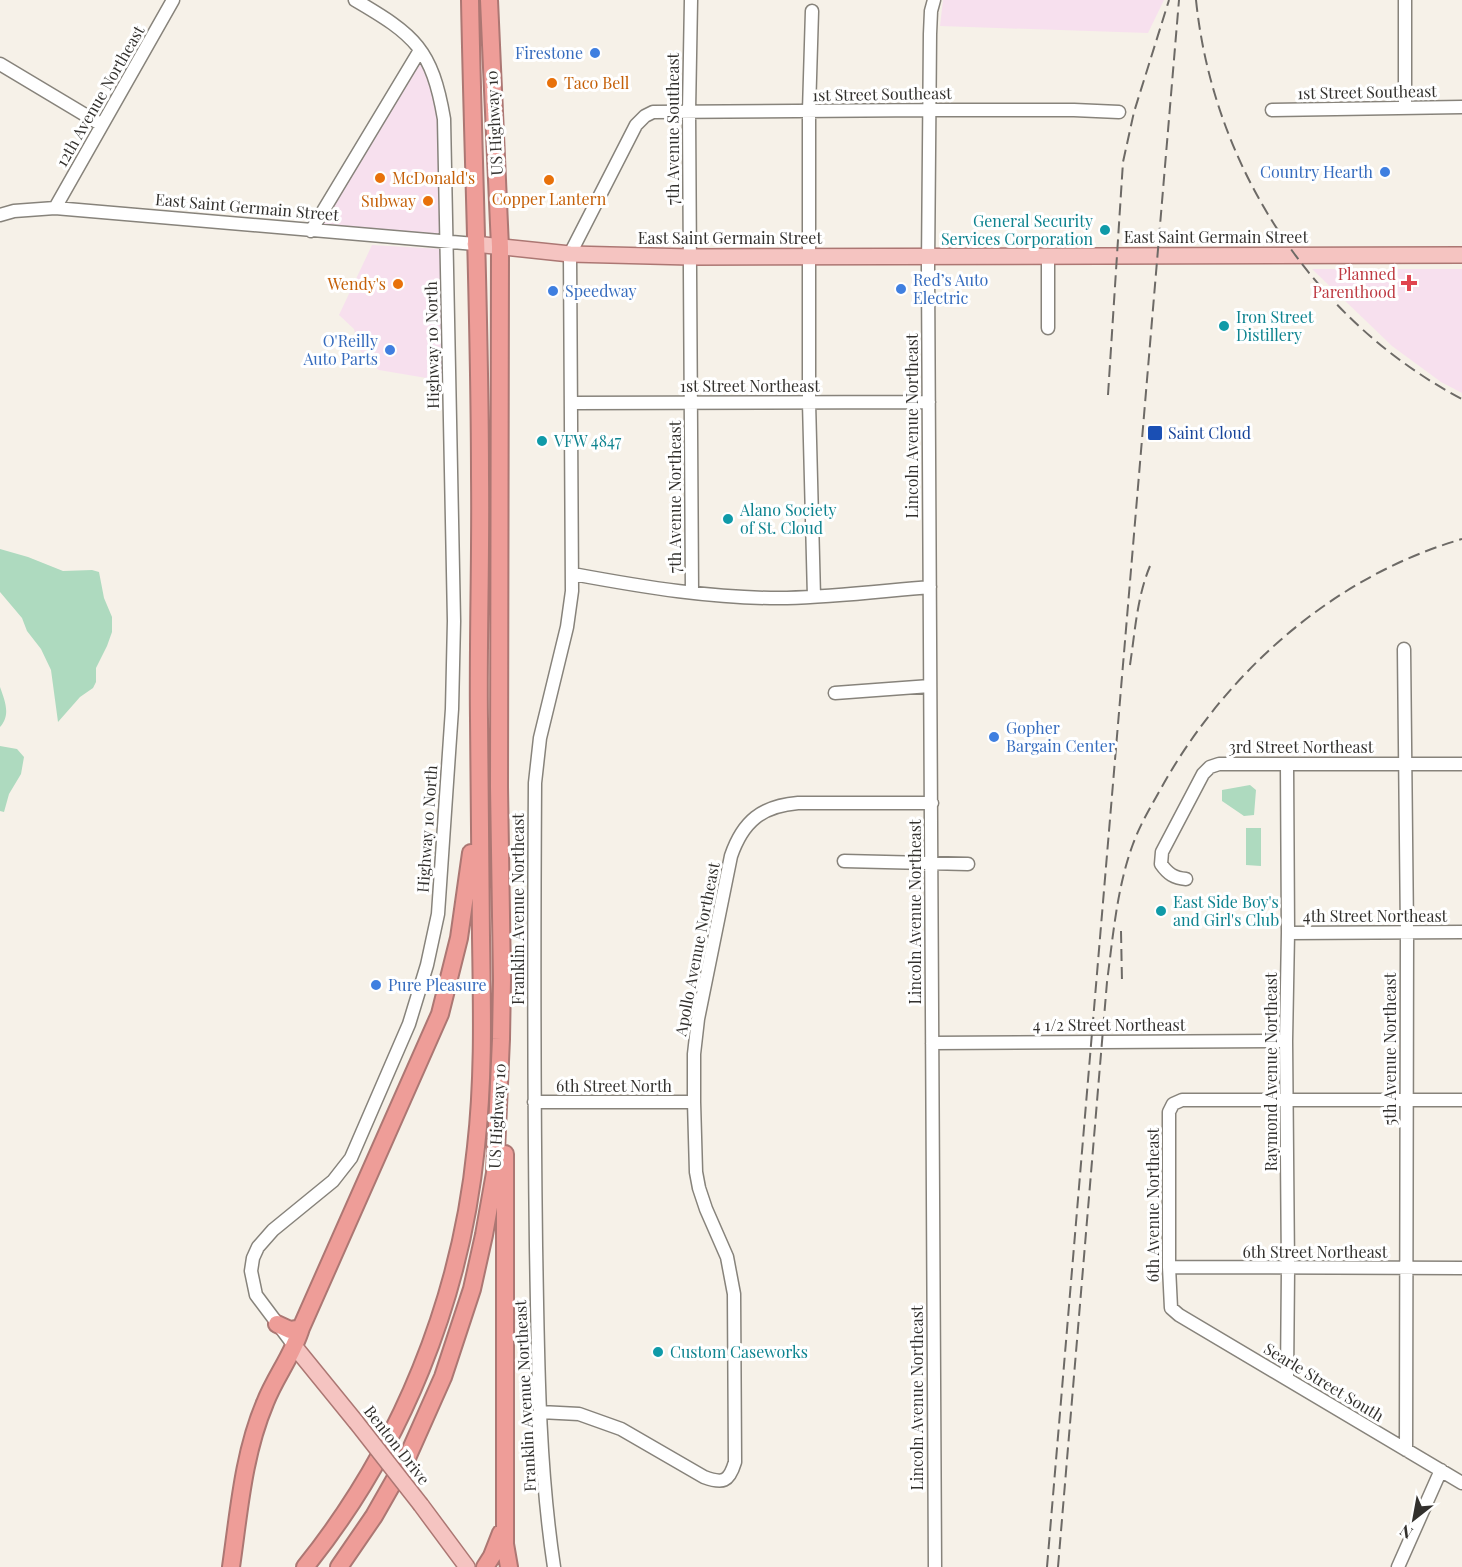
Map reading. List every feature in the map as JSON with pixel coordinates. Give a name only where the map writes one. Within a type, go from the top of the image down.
[{"type":"highway","name":"US Highway 10","points":[[470,0],[480,472],[478,714]]},
{"type":"highway","name":"US Highway 10","points":[[339,1567],[374,1516],[407,1458],[443,1377],[463,1320],[484,1235],[495,1173],[501,1039],[500,247],[489,0]]},
{"type":"highway","points":[[231,1567],[247,1456],[265,1402],[296,1347],[302,1328],[424,1053],[447,992],[459,938],[468,879],[478,714]]},
{"type":"highway","points":[[305,1567],[357,1496],[397,1423],[430,1344],[456,1262],[464,1226],[476,1150],[482,1067],[478,714]]},
{"type":"highway","points":[[501,1039],[506,1178],[505,1544],[509,1567]]},
{"type":"highway","points":[[277,1324],[290,1330],[302,1328]]},
{"type":"highway","points":[[485,1567],[498,1544],[506,1514]]},
{"type":"main road","name":"East Saint Germain Street","points":[[475,244],[570,254],[690,257],[1462,255]]},
{"type":"main road","name":"Benton Drive","points":[[296,1347],[467,1567]]},
{"type":"street","name":"12th Avenue Northeast","points":[[55,208],[174,0]]},
{"type":"street","name":"Highway 10 North","points":[[296,1347],[256,1295],[251,1271],[254,1258],[258,1247],[273,1230],[333,1181],[351,1158],[409,1024],[424,975],[438,914],[452,709],[454,621],[444,119],[434,75],[420,50],[400,28],[355,0]]},
{"type":"street","name":"7th Avenue Southeast","points":[[690,257],[691,0]]},
{"type":"street","points":[[1405,107],[1406,0]]},
{"type":"street","name":"Lincoln Avenue Northeast","points":[[931,4],[928,256],[935,1567]]},
{"type":"street","points":[[812,11],[809,111],[809,402],[814,597]]},
{"type":"street","points":[[311,231],[420,50]]},
{"type":"street","points":[[0,64],[102,125]]},
{"type":"street","name":"1st Street Southeast","points":[[1272,110],[1462,107]]},
{"type":"street","name":"1st Street Southeast","points":[[570,254],[636,126],[645,116],[660,111],[1074,110],[1119,112]]},
{"type":"street","name":"East Saint Germain Street","points":[[0,215],[14,211],[55,208],[475,244]]},
{"type":"street","name":"Franklin Avenue Northeast","points":[[554,1567],[540,1412],[534,1102],[535,783],[540,738],[570,610],[573,574],[570,254]]},
{"type":"street","points":[[1048,256],[1048,328]]},
{"type":"street","name":"7th Avenue Northeast","points":[[690,257],[692,592]]},
{"type":"street","name":"1st Street Northeast","points":[[572,403],[929,402]]},
{"type":"street","points":[[573,574],[630,585],[752,597],[814,597],[930,587]]},
{"type":"street","name":"5th Avenue Northeast","points":[[1404,649],[1407,932],[1406,1450]]},
{"type":"street","points":[[835,693],[930,687]]},
{"type":"street","name":"3rd Street Northeast","points":[[1186,879],[1174,878],[1166,872],[1161,864],[1162,852],[1203,774],[1210,767],[1219,764],[1462,764]]},
{"type":"street","name":"Raymond Avenue Northeast","points":[[1287,764],[1287,1379]]},
{"type":"street","name":"Apollo Avenue Northeast","points":[[540,1412],[579,1414],[621,1429],[704,1477],[717,1482],[725,1480],[732,1473],[735,1462],[734,1294],[727,1257],[706,1209],[698,1180],[694,1102],[694,1054],[698,1019],[731,856],[734,846],[747,825],[766,809],[782,804],[798,802],[932,803]]},
{"type":"street","points":[[844,861],[968,864]]},
{"type":"street","name":"4th Street Northeast","points":[[1288,933],[1462,932]]},
{"type":"street","name":"4 1/2 Street Northeast","points":[[932,1043],[1286,1041]]},
{"type":"street","points":[[1288,1101],[1462,1100]]},
{"type":"street","name":"6th Avenue Northeast","points":[[1171,1308],[1169,1112],[1173,1104],[1182,1101],[1288,1101]]},
{"type":"street","name":"6th Street North","points":[[534,1102],[694,1102]]},
{"type":"street","name":"6th Street Northeast","points":[[1169,1267],[1462,1268]]},
{"type":"street","name":"Searle Street South","points":[[1171,1308],[1179,1315],[1462,1482]]},
{"type":"street","points":[[1398,1567],[1441,1470]]},
{"type":"shaded area","points":[[943,0],[1164,0],[1148,33],[940,26]]},
{"type":"shaded area","points":[[420,59],[438,100],[442,235],[321,226]]},
{"type":"shaded area","points":[[372,245],[441,249],[444,381],[379,370],[358,348],[354,329],[339,315]]},
{"type":"shaded area","points":[[1312,269],[1462,269],[1462,393],[1441,382],[1392,346]]},
{"type":"green space","points":[[0,549],[63,571],[92,570],[99,572],[104,598],[112,617],[112,632],[96,668],[96,682],[93,688],[80,697],[58,722],[51,670],[41,649],[27,631],[22,618],[0,592]]},
{"type":"green space","points":[[0,687],[6,713],[0,727]]},
{"type":"green space","points":[[0,746],[17,749],[24,757],[21,774],[9,794],[4,812],[0,811]]},
{"type":"green space","points":[[1250,785],[1256,790],[1254,815],[1244,816],[1222,801],[1222,790]]},
{"type":"green space","points":[[1246,828],[1261,828],[1261,866],[1246,865]]},
{"type":"railway","points":[[1108,395],[1123,162],[1134,112],[1169,0]]},
{"type":"railway","points":[[1047,1567],[1179,0]]},
{"type":"railway","points":[[1196,0],[1206,62],[1224,121],[1248,179],[1280,232],[1317,282],[1360,327],[1408,366],[1462,399]]},
{"type":"railway","points":[[1058,1567],[1107,982],[1119,894],[1136,836],[1164,783],[1190,741],[1253,665],[1329,602],[1415,555],[1462,539]]},
{"type":"railway","points":[[1130,665],[1139,602],[1150,566]]},
{"type":"railway","points":[[1121,931],[1122,982]]},
{"type":"place","name":"Firestone","points":[[595,53]]},
{"type":"place","name":"Taco Bell","points":[[552,83]]},
{"type":"place","name":"Country Hearth","points":[[1385,172]]},
{"type":"place","name":"McDonald's","points":[[380,178]]},
{"type":"place","name":"Copper Lantern","points":[[549,180]]},
{"type":"place","name":"Subway","points":[[428,201]]},
{"type":"place","name":"General Security Services Corporation","points":[[1105,230]]},
{"type":"place","name":"Planned Parenthood","points":[[1409,283]]},
{"type":"place","name":"Wendy's","points":[[398,284]]},
{"type":"place","name":"Red’s Auto Electric","points":[[901,289]]},
{"type":"place","name":"Speedway","points":[[553,291]]},
{"type":"place","name":"Iron Street Distillery","points":[[1224,326]]},
{"type":"place","name":"O'Reilly Auto Parts","points":[[390,350]]},
{"type":"place","name":"Saint Cloud","points":[[1155,433]]},
{"type":"place","name":"VFW 4847","points":[[542,441]]},
{"type":"place","name":"Alano Society of St. Cloud","points":[[728,519]]},
{"type":"place","name":"Gopher Bargain Center","points":[[994,737]]},
{"type":"place","name":"East Side Boy's and Girl's Club","points":[[1161,911]]},
{"type":"place","name":"Pure Pleasure","points":[[376,985]]},
{"type":"place","name":"Custom Caseworks","points":[[658,1352]]}]
